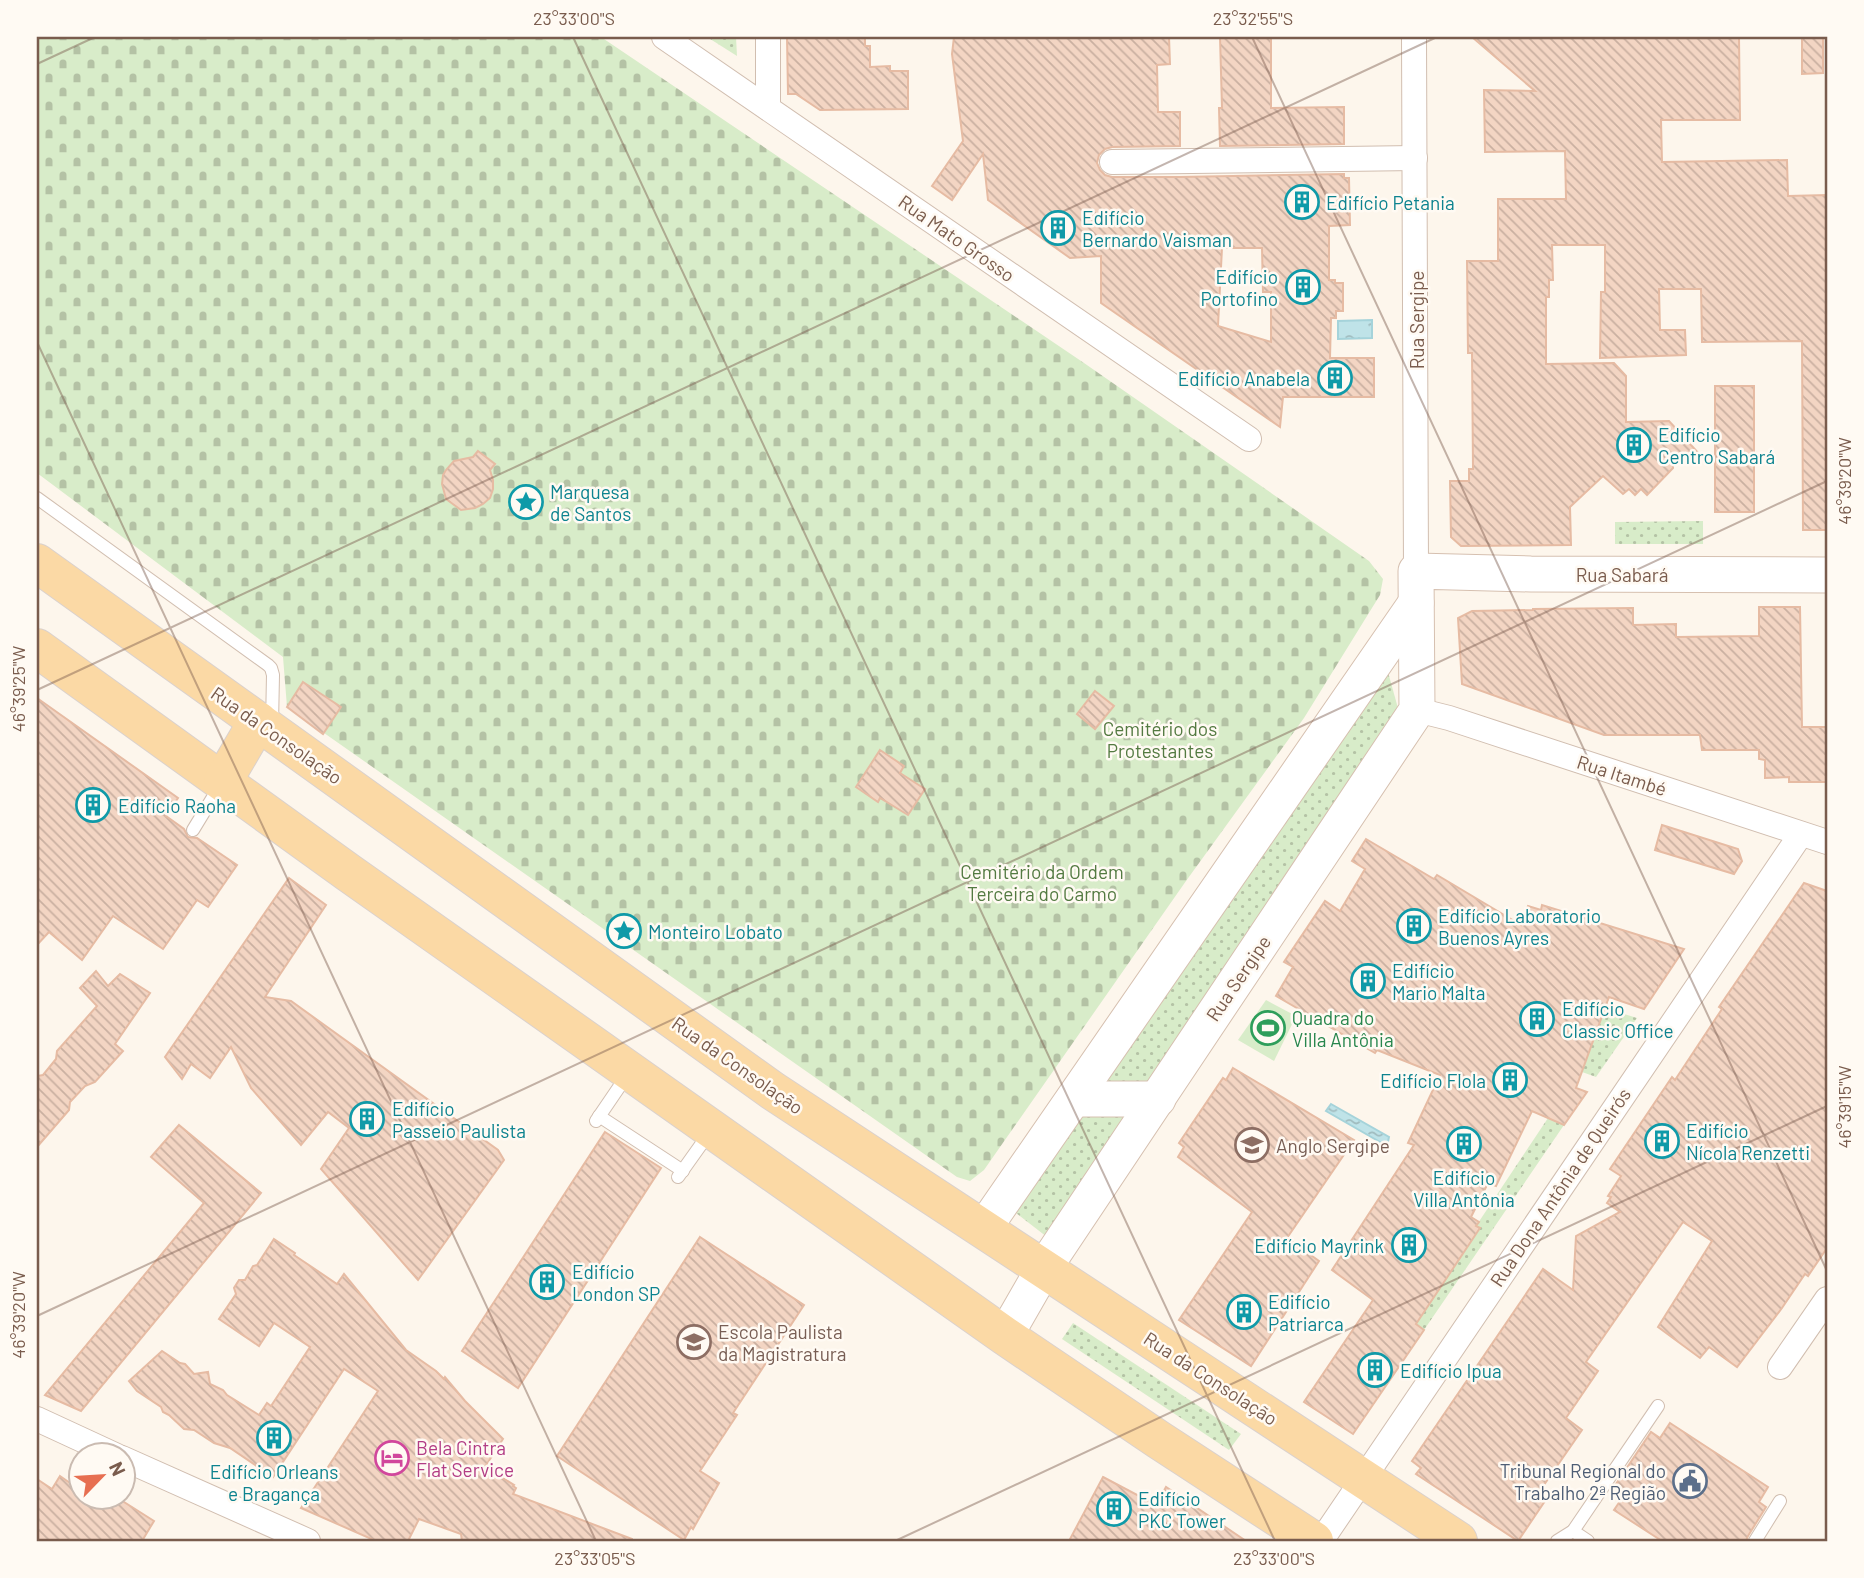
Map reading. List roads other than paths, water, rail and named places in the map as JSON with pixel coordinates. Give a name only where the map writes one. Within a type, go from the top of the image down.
[{"type":"main road","name":"Rua da Consolação","points":[[37,563],[772,1091],[1458,1541]]},
{"type":"main road","points":[[40,656],[223,781],[360,881],[1004,1336],[1314,1541]]},
{"type":"main road","points":[[223,781],[265,726]]},
{"type":"street","name":"Rua Mato Grosso","points":[[664,37],[1249,439]]},
{"type":"street","points":[[768,37],[768,108]]},
{"type":"street","name":"Rua Sergipe","points":[[1004,1336],[1044,1268],[1417,709],[1415,37]]},
{"type":"street","points":[[1112,162],[1415,158]]},
{"type":"street","name":"Rua Sabará","points":[[1416,587],[1531,574],[1827,575]]},
{"type":"street","points":[[984,1228],[1416,587]]},
{"type":"street","name":"Rua Itambé","points":[[1417,709],[1827,842]]},
{"type":"street","name":"Rua Dona Antônia de Queirós","points":[[1321,1541],[1801,834]]},
{"type":"street","points":[[1074,1098],[1158,1098]]},
{"type":"street","points":[[1780,1367],[1827,1299]]},
{"type":"street","points":[[37,1419],[88,1442]]},
{"type":"street","points":[[136,1464],[309,1541]]},
{"type":"lane","points":[[37,498],[268,665],[273,676],[265,726]]},
{"type":"lane","points":[[193,830],[223,781]]},
{"type":"lane","points":[[630,1071],[597,1118],[680,1174],[712,1129]]},
{"type":"lane","points":[[1557,1541],[1573,1531],[1658,1406]]},
{"type":"lane","points":[[1755,1541],[1780,1501]]},
{"type":"lane","points":[[1573,1531],[1588,1541]]},
{"type":"water","points":[[1372,320],[1372,338],[1338,339],[1338,321]]},
{"type":"water","points":[[1331,1104],[1389,1137],[1387,1146],[1326,1111]]},
{"type":"place","name":"Edifício Petania","points":[[1302,202]]},
{"type":"place","name":"Edifício Bernardo Vaisman","points":[[1058,228]]},
{"type":"place","name":"Edifício Portofino","points":[[1303,287]]},
{"type":"place","name":"Edifício Anabela","points":[[1335,378]]},
{"type":"place","name":"Edifício Centro Sabará","points":[[1634,445]]},
{"type":"place","name":"Marquesa de Santos","points":[[526,502]]},
{"type":"place","name":"Edifício Raoha","points":[[93,805]]},
{"type":"place","name":"Edifício Laboratorio Buenos Ayres","points":[[1414,926]]},
{"type":"place","name":"Monteiro Lobato","points":[[624,931]]},
{"type":"place","name":"Edifício Mario Malta","points":[[1368,981]]},
{"type":"place","name":"Edifício Classic Office","points":[[1537,1019]]},
{"type":"place","name":"Quadra do Villa Antônia","points":[[1268,1028]]},
{"type":"place","name":"Edifício Flola","points":[[1510,1080]]},
{"type":"place","name":"Edifício Passeio Paulista","points":[[367,1119]]},
{"type":"place","name":"Edifício Nícola Renzetti","points":[[1662,1141]]},
{"type":"place","name":"Edifício Villa Antônia","points":[[1464,1144]]},
{"type":"place","name":"Anglo Sergipe","points":[[1252,1145]]},
{"type":"place","name":"Edifício Mayrink","points":[[1409,1245]]},
{"type":"place","name":"Edifício London SP","points":[[547,1282]]},
{"type":"place","name":"Edifício Patriarca","points":[[1244,1312]]},
{"type":"place","name":"Escola Paulista da Magistratura","points":[[694,1342]]},
{"type":"place","name":"Edifício Ipua","points":[[1375,1370]]},
{"type":"place","name":"Edifício Orleans e Bragança","points":[[274,1438]]},
{"type":"place","name":"Bela Cintra Flat Service","points":[[392,1458]]},
{"type":"place","name":"Tribunal Regional do Trabalho 2ª Região","points":[[1690,1481]]},
{"type":"place","name":"Edifício PKC Tower","points":[[1114,1509]]},
{"type":"park label","name":"Cemitério dos Protestantes","points":[[1160,739]]},
{"type":"park label","name":"Cemitério da Ordem Terceira do Carmo","points":[[1042,882]]}]
